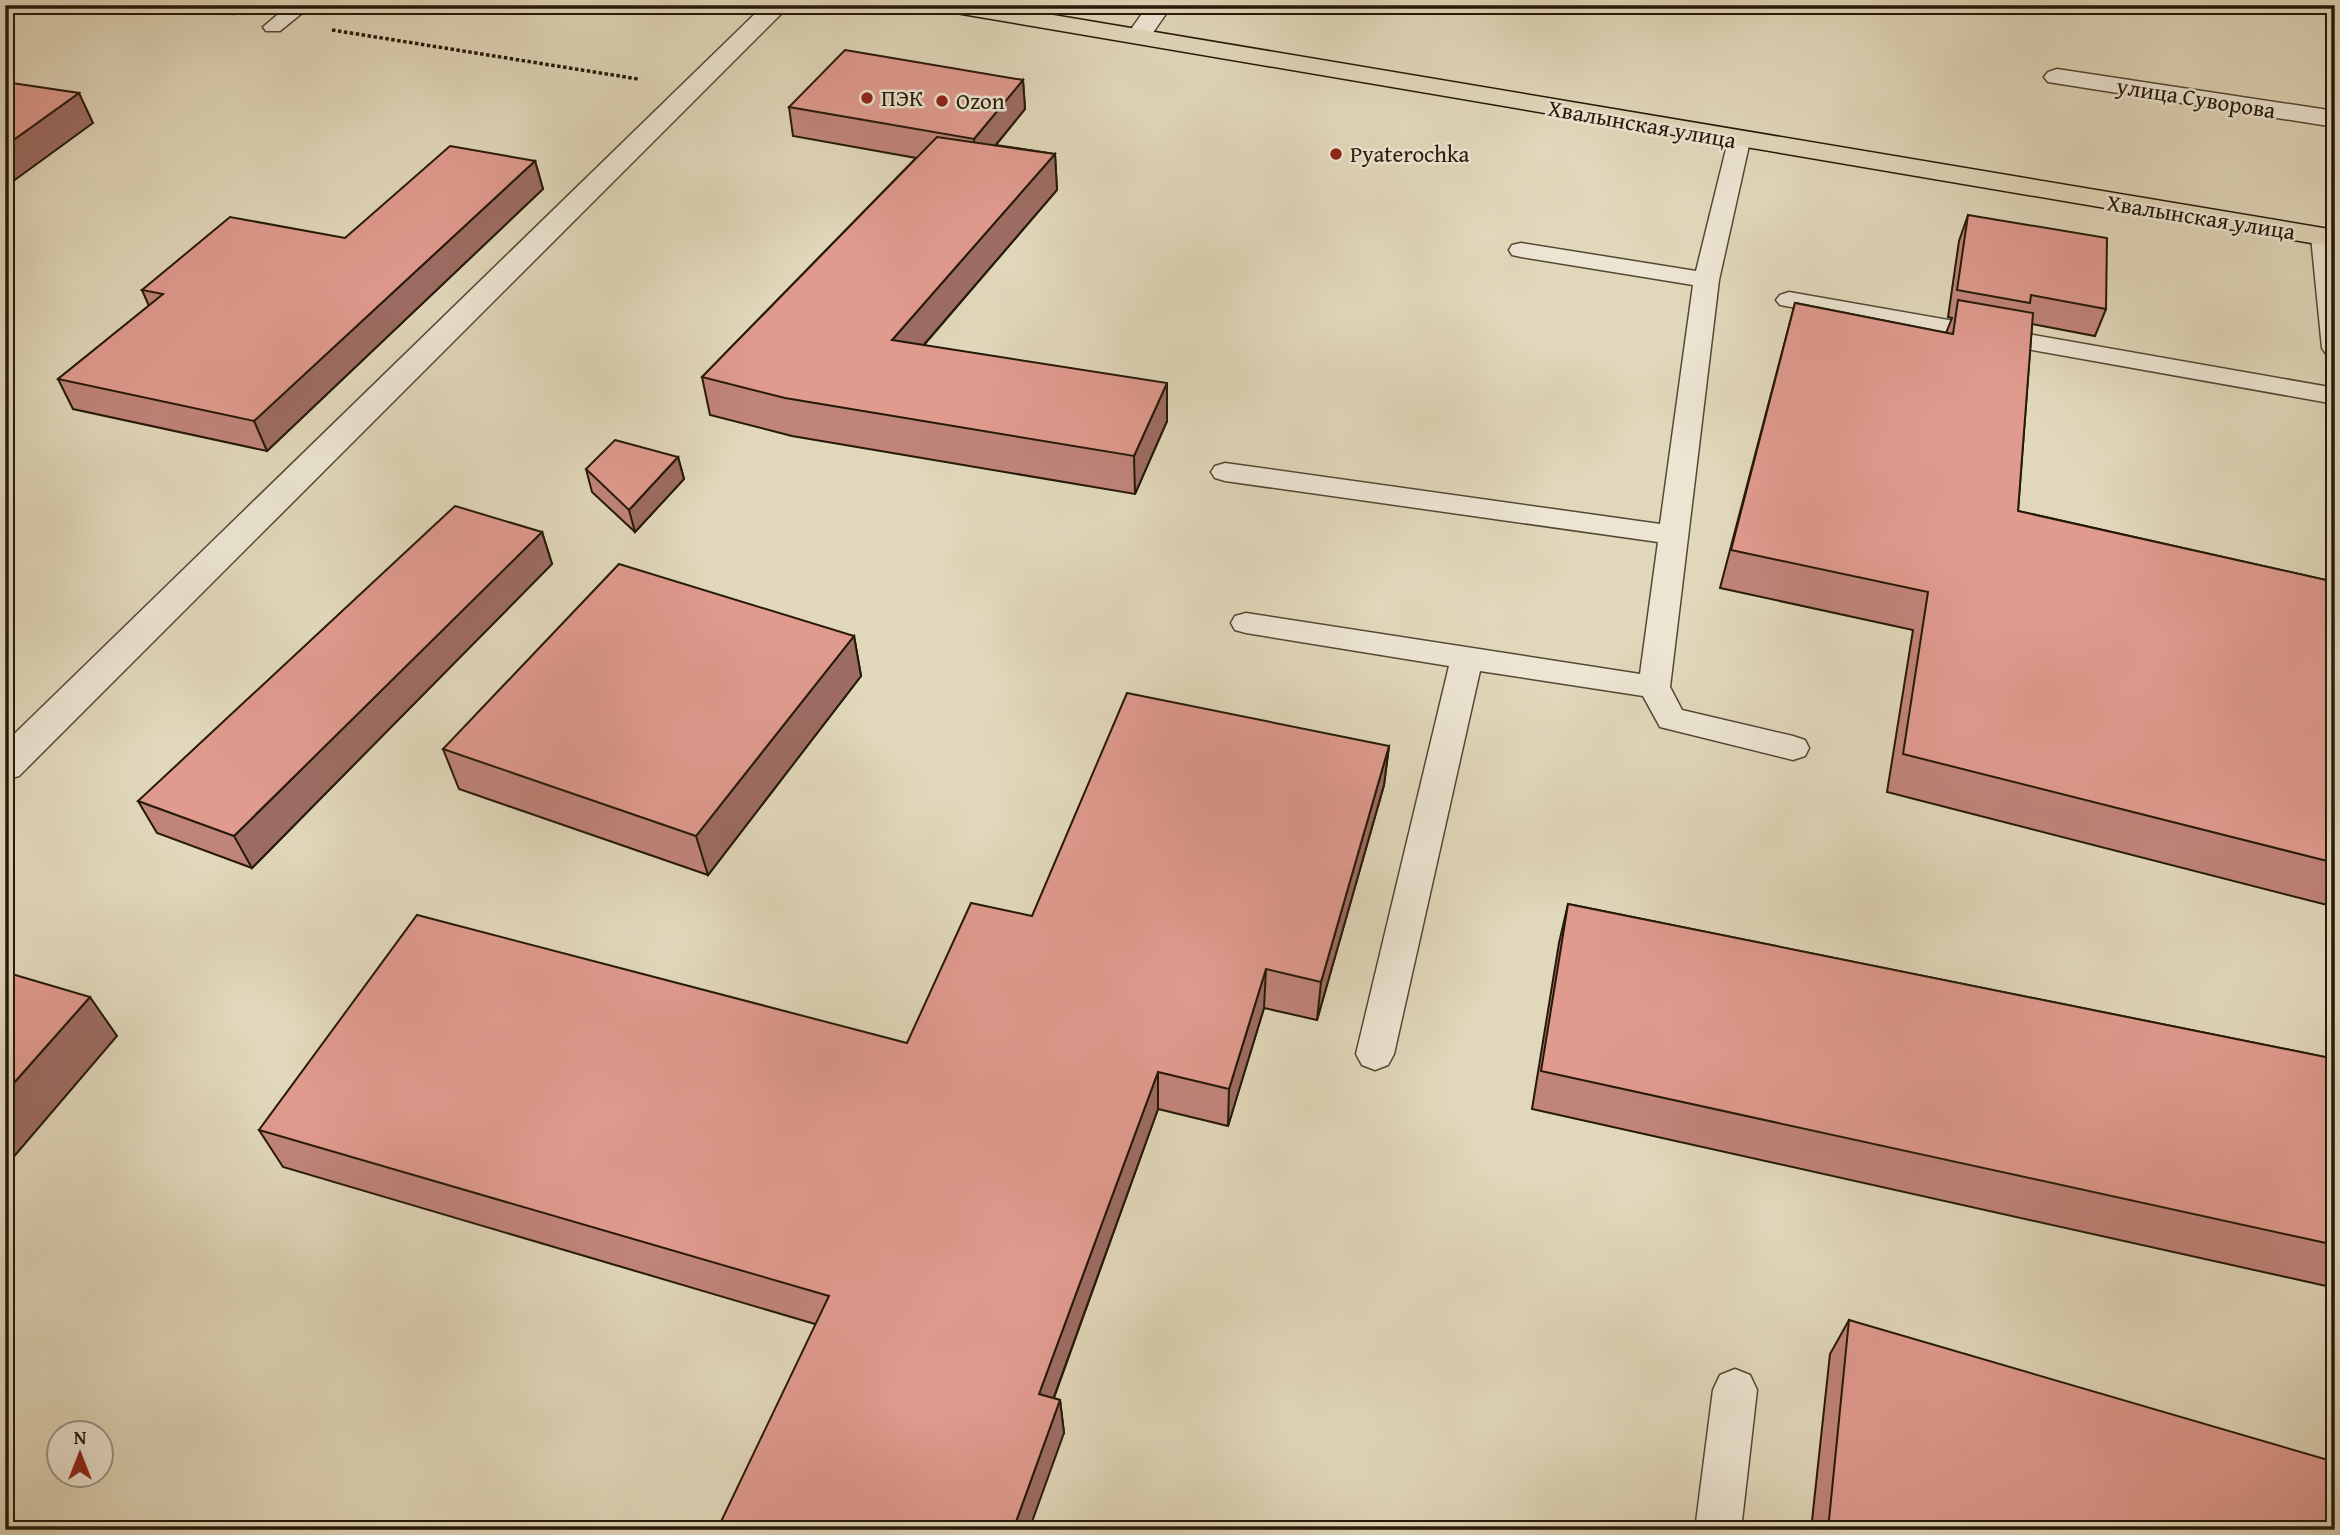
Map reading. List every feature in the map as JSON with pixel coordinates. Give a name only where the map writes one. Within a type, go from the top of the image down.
[{"type":"main road","name":"Хвалынская улица","points":[[950,5],[1139,35],[1739,141],[2329,238]]},
{"type":"street","points":[[5,766],[778,5]]},
{"type":"street","points":[[1139,35],[1160,5]]},
{"type":"street","name":"улица Суворова","points":[[2057,77],[2335,119]]},
{"type":"lane","points":[[276,24],[302,5]]},
{"type":"lane","points":[[1739,141],[1706,279],[1654,687],[1671,719],[1793,748]]},
{"type":"lane","points":[[2329,238],[2335,348]]},
{"type":"lane","points":[[1521,250],[1706,279]]},
{"type":"lane","points":[[1789,300],[2335,396]]},
{"type":"lane","points":[[1226,472],[1673,535]]},
{"type":"lane","points":[[1246,623],[1654,687]]},
{"type":"lane","points":[[1375,1054],[1467,657]]},
{"type":"lane","points":[[1718,1530],[1735,1390]]},
{"type":"path","points":[[180,5],[276,24],[693,87]]},
{"type":"building","points":[[845,50],[1023,80],[974,139],[789,107]]},
{"type":"building","points":[[5,82],[79,93],[5,146]]},
{"type":"building","points":[[937,137],[1055,154],[892,340],[1167,383],[1134,456],[785,398],[702,377]]},
{"type":"building","points":[[450,146],[535,161],[254,421],[58,379],[163,294],[142,290],[230,217],[345,238]]},
{"type":"building","points":[[1968,215],[2107,238],[2106,309],[2031,295],[2030,303],[1957,290]]},
{"type":"building","points":[[1958,300],[2033,313],[2018,511],[2335,582],[2335,863],[1903,754],[1928,592],[1731,550],[1795,303],[1953,334]]},
{"type":"building","points":[[615,440],[678,457],[629,510],[586,469]]},
{"type":"building","points":[[455,506],[542,532],[234,836],[138,801]]},
{"type":"building","points":[[619,564],[854,636],[696,836],[443,749]]},
{"type":"building","points":[[1127,693],[1389,746],[1321,982],[1266,969],[1229,1089],[1158,1072],[1039,1394],[1060,1400],[1013,1530],[717,1530],[829,1296],[259,1130],[417,915],[907,1043],[971,903],[1032,916]]},
{"type":"building","points":[[1568,904],[2335,1059],[2335,1245],[1541,1071]]},
{"type":"building","points":[[5,972],[90,997],[5,1093]]},
{"type":"building","points":[[1849,1320],[2335,1462],[2335,1530],[1828,1530]]},
{"type":"place","name":"ПЭК","points":[[867,98]]},
{"type":"place","name":"Ozon","points":[[942,101]]},
{"type":"place","name":"Pyaterochka","points":[[1336,154]]}]
